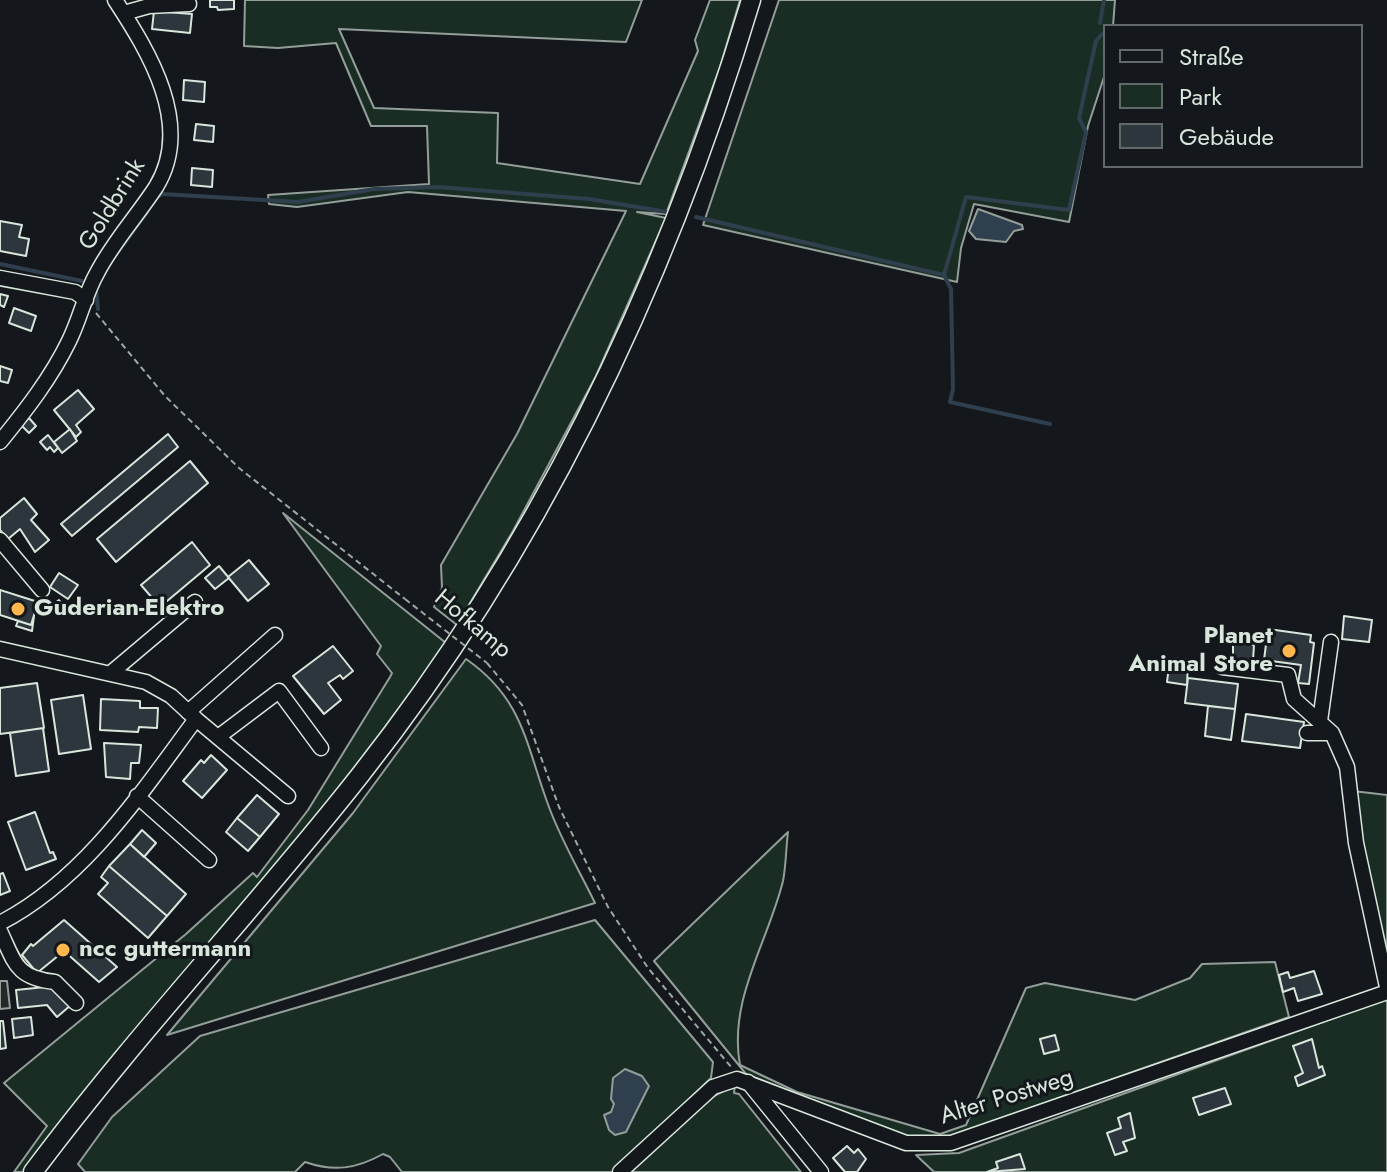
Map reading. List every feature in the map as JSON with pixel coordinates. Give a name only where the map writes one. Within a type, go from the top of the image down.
[{"type":"main road","points":[[33,1172],[97,1089],[362,774],[470,620],[608,379],[665,250],[715,118],[751,0]]},
{"type":"street","name":"Goldbrink","points":[[0,442],[36,398],[69,341],[98,270],[158,183],[167,159],[171,131],[166,97],[149,54],[115,0]]},
{"type":"street","points":[[124,13],[149,6],[189,4]]},
{"type":"street","points":[[0,278],[75,292],[86,300]]},
{"type":"street","points":[[0,540],[42,590]]},
{"type":"street","points":[[112,672],[123,659],[195,602]]},
{"type":"street","points":[[0,923],[23,912],[86,859],[137,796],[192,715],[275,635]]},
{"type":"street","points":[[1320,721],[1331,642]]},
{"type":"street","points":[[0,649],[146,682],[192,715],[288,796]]},
{"type":"street","points":[[1222,667],[1288,675],[1294,699],[1332,733]]},
{"type":"street","points":[[218,737],[279,691],[321,748]]},
{"type":"street","points":[[1307,733],[1332,733]]},
{"type":"street","name":"Alter Postweg","points":[[748,1081],[859,1128],[906,1143],[951,1143],[1387,990],[1356,843],[1347,767],[1332,733]]},
{"type":"street","points":[[137,796],[209,860]]},
{"type":"street","points":[[0,931],[20,970],[36,980],[55,982],[76,1003]]},
{"type":"street","points":[[620,1172],[713,1087],[737,1079],[748,1081],[821,1172]]},
{"type":"path","name":"Hofkamp","points":[[86,300],[165,396],[239,468],[487,663],[522,705],[559,807],[608,907],[648,968],[727,1064],[748,1081]]},
{"type":"green space","points":[[245,0],[642,0],[626,42],[339,29],[374,108],[498,113],[497,163],[640,184],[698,51],[695,40],[710,0],[740,0],[720,67],[666,214],[637,212],[666,218],[596,376],[513,531],[457,625],[434,607],[442,588],[441,565],[517,434],[626,211],[408,192],[297,207],[269,204],[268,195],[429,184],[427,126],[371,126],[336,43],[278,48],[244,46]]},
{"type":"green space","points":[[779,0],[1115,0],[1113,24],[1103,24],[1103,80],[1088,126],[1069,222],[974,204],[961,248],[957,282],[703,225]]},
{"type":"green space","points":[[283,513],[446,643],[298,839],[114,1054],[24,1172],[14,1172],[47,1126],[4,1083],[186,934],[253,873],[257,877],[308,810],[392,673],[377,654],[381,646]]},
{"type":"green space","points":[[466,659],[485,674],[512,707],[554,819],[595,903],[167,1035],[353,813]]},
{"type":"green space","points":[[1353,791],[1387,795],[1387,964]]},
{"type":"green space","points":[[788,832],[783,881],[744,994],[738,1041],[740,1065],[797,1092],[940,1134],[966,1125],[1026,988],[1045,983],[1135,1000],[1190,978],[1202,964],[1275,962],[1289,1017],[945,1138],[910,1138],[746,1074],[654,961]]},
{"type":"green space","points":[[595,920],[713,1062],[711,1078],[613,1172],[402,1172],[390,1157],[383,1154],[345,1167],[305,1162],[295,1172],[85,1172],[78,1164],[112,1117],[200,1036]]},
{"type":"green space","points":[[1387,999],[1387,1172],[934,1172],[916,1155],[959,1153]]},
{"type":"green space","points":[[735,1085],[734,1093],[739,1094],[801,1172],[626,1172],[714,1096]]},
{"type":"shaded area","points":[[0,981],[7,981],[10,1008],[0,1009]]},
{"type":"water","points":[[978,209],[1022,225],[1023,229],[1014,231],[1006,242],[976,239],[969,231]]},
{"type":"water","points":[[625,1069],[642,1076],[649,1086],[626,1132],[615,1135],[609,1130],[604,1115],[611,1112],[614,1104],[611,1099],[613,1078]]},
{"type":"building","points":[[210,0],[234,0],[234,9],[210,7]]},
{"type":"building","points":[[154,11],[192,14],[190,33],[152,29]]},
{"type":"building","points":[[184,80],[205,82],[204,102],[183,100]]},
{"type":"building","points":[[196,124],[214,126],[213,142],[194,140]]},
{"type":"building","points":[[192,168],[213,170],[212,187],[191,185]]},
{"type":"building","points":[[0,221],[22,225],[19,237],[29,239],[26,256],[0,251]]},
{"type":"building","points":[[0,294],[8,296],[4,307],[0,305]]},
{"type":"building","points":[[14,308],[36,316],[31,331],[9,323]]},
{"type":"building","points":[[0,366],[12,370],[8,383],[0,381]]},
{"type":"building","points":[[78,390],[94,409],[76,425],[81,432],[76,437],[54,410]]},
{"type":"building","points":[[29,418],[36,426],[29,433],[21,425]]},
{"type":"building","points":[[70,429],[77,441],[62,453],[54,442]]},
{"type":"building","points":[[168,434],[178,447],[72,536],[61,524]]},
{"type":"building","points":[[48,435],[58,448],[54,452],[50,447],[47,450],[40,442]]},
{"type":"building","points":[[190,461],[208,483],[116,562],[97,539]]},
{"type":"building","points":[[24,498],[37,514],[31,520],[49,540],[35,552],[20,529],[8,539],[0,530],[0,518]]},
{"type":"building","points":[[192,542],[210,565],[160,607],[141,585]]},
{"type":"building","points":[[249,560],[269,584],[248,601],[228,577]]},
{"type":"building","points":[[219,566],[229,578],[215,589],[205,578]]},
{"type":"building","points":[[59,573],[78,585],[68,599],[50,587]]},
{"type":"building","name":"Guderian-Elektro","points":[[0,590],[38,602],[31,625],[0,615]]},
{"type":"building","points":[[59,600],[66,609],[57,616],[50,607]]},
{"type":"building","points":[[34,616],[32,631],[16,626],[18,621],[31,625]]},
{"type":"building","points":[[1344,616],[1372,620],[1369,642],[1342,639]]},
{"type":"building","name":"Planet Animal Store","points":[[1268,629],[1311,635],[1310,642],[1314,643],[1309,684],[1298,683],[1301,665],[1264,660]]},
{"type":"building","points":[[1233,644],[1254,645],[1253,660],[1233,659]]},
{"type":"building","points":[[333,646],[353,671],[343,679],[340,675],[328,683],[341,700],[324,714],[293,676]]},
{"type":"building","points":[[1170,658],[1188,660],[1187,685],[1167,682]]},
{"type":"building","points":[[1188,678],[1238,684],[1235,709],[1185,703]]},
{"type":"building","points":[[37,683],[44,728],[0,734],[0,688]]},
{"type":"building","points":[[83,695],[91,749],[59,754],[51,700]]},
{"type":"building","points":[[101,699],[140,701],[140,708],[158,708],[157,728],[139,727],[138,732],[100,730]]},
{"type":"building","points":[[1208,706],[1235,709],[1231,740],[1205,736]]},
{"type":"building","points":[[1246,714],[1304,722],[1300,748],[1242,741]]},
{"type":"building","points":[[43,728],[49,771],[16,776],[10,733]]},
{"type":"building","points":[[104,743],[141,745],[139,763],[131,763],[130,779],[106,777]]},
{"type":"building","points":[[211,755],[227,770],[202,798],[183,781],[201,760],[204,763]]},
{"type":"building","points":[[257,795],[279,814],[260,837],[237,818]]},
{"type":"building","points":[[35,812],[50,853],[53,852],[56,859],[26,870],[8,822]]},
{"type":"building","points":[[237,818],[260,837],[248,851],[226,832]]},
{"type":"building","points":[[142,830],[156,843],[144,857],[130,844]]},
{"type":"building","points":[[130,844],[186,894],[167,916],[109,866]]},
{"type":"building","points":[[109,866],[167,916],[148,938],[98,894],[108,883],[101,877]]},
{"type":"building","points":[[3,873],[10,891],[0,895],[0,874]]},
{"type":"building","name":"ncc guttermann","points":[[64,920],[117,967],[99,982],[64,951],[37,973],[22,955],[31,944],[33,946]]},
{"type":"building","points":[[1314,971],[1322,994],[1298,1001],[1294,988],[1283,992],[1279,975],[1288,972],[1290,978]]},
{"type":"building","points":[[55,986],[71,1005],[57,1017],[47,1005],[18,1008],[16,990]]},
{"type":"building","points":[[31,1017],[33,1035],[14,1038],[12,1019]]},
{"type":"building","points":[[0,1021],[3,1021],[6,1048],[0,1049]]},
{"type":"building","points":[[1055,1035],[1059,1050],[1044,1054],[1040,1039]]},
{"type":"building","points":[[1312,1039],[1319,1068],[1322,1066],[1325,1075],[1298,1086],[1295,1077],[1303,1073],[1293,1046]]},
{"type":"building","points":[[1225,1088],[1231,1104],[1199,1115],[1193,1098]]},
{"type":"building","points":[[1130,1113],[1135,1138],[1123,1142],[1127,1151],[1115,1155],[1107,1133],[1121,1128],[1118,1118]]},
{"type":"building","points":[[847,1146],[854,1153],[858,1149],[866,1159],[857,1172],[845,1172],[833,1158]]},
{"type":"building","points":[[1020,1154],[1025,1169],[987,1172],[998,1168],[996,1162]]},
{"type":"waterway","points":[[1100,23],[1104,0]]},
{"type":"waterway","points":[[696,217],[944,275],[966,197],[1069,210],[1086,132],[1079,118],[1096,41],[1102,34]]},
{"type":"waterway","points":[[155,198],[162,194],[298,202],[374,189],[438,187],[589,199],[667,212]]},
{"type":"waterway","points":[[112,260],[147,212]]},
{"type":"waterway","points":[[0,264],[82,281]]},
{"type":"waterway","points":[[944,275],[951,289],[953,389],[950,402],[1050,424]]},
{"type":"waterway","points":[[96,289],[98,309]]},
{"type":"place","name":"Guderian-Elektro","points":[[18,609]]},
{"type":"place","name":"Planet Animal Store","points":[[1289,651]]},
{"type":"place","name":"ncc guttermann","points":[[63,950]]}]
